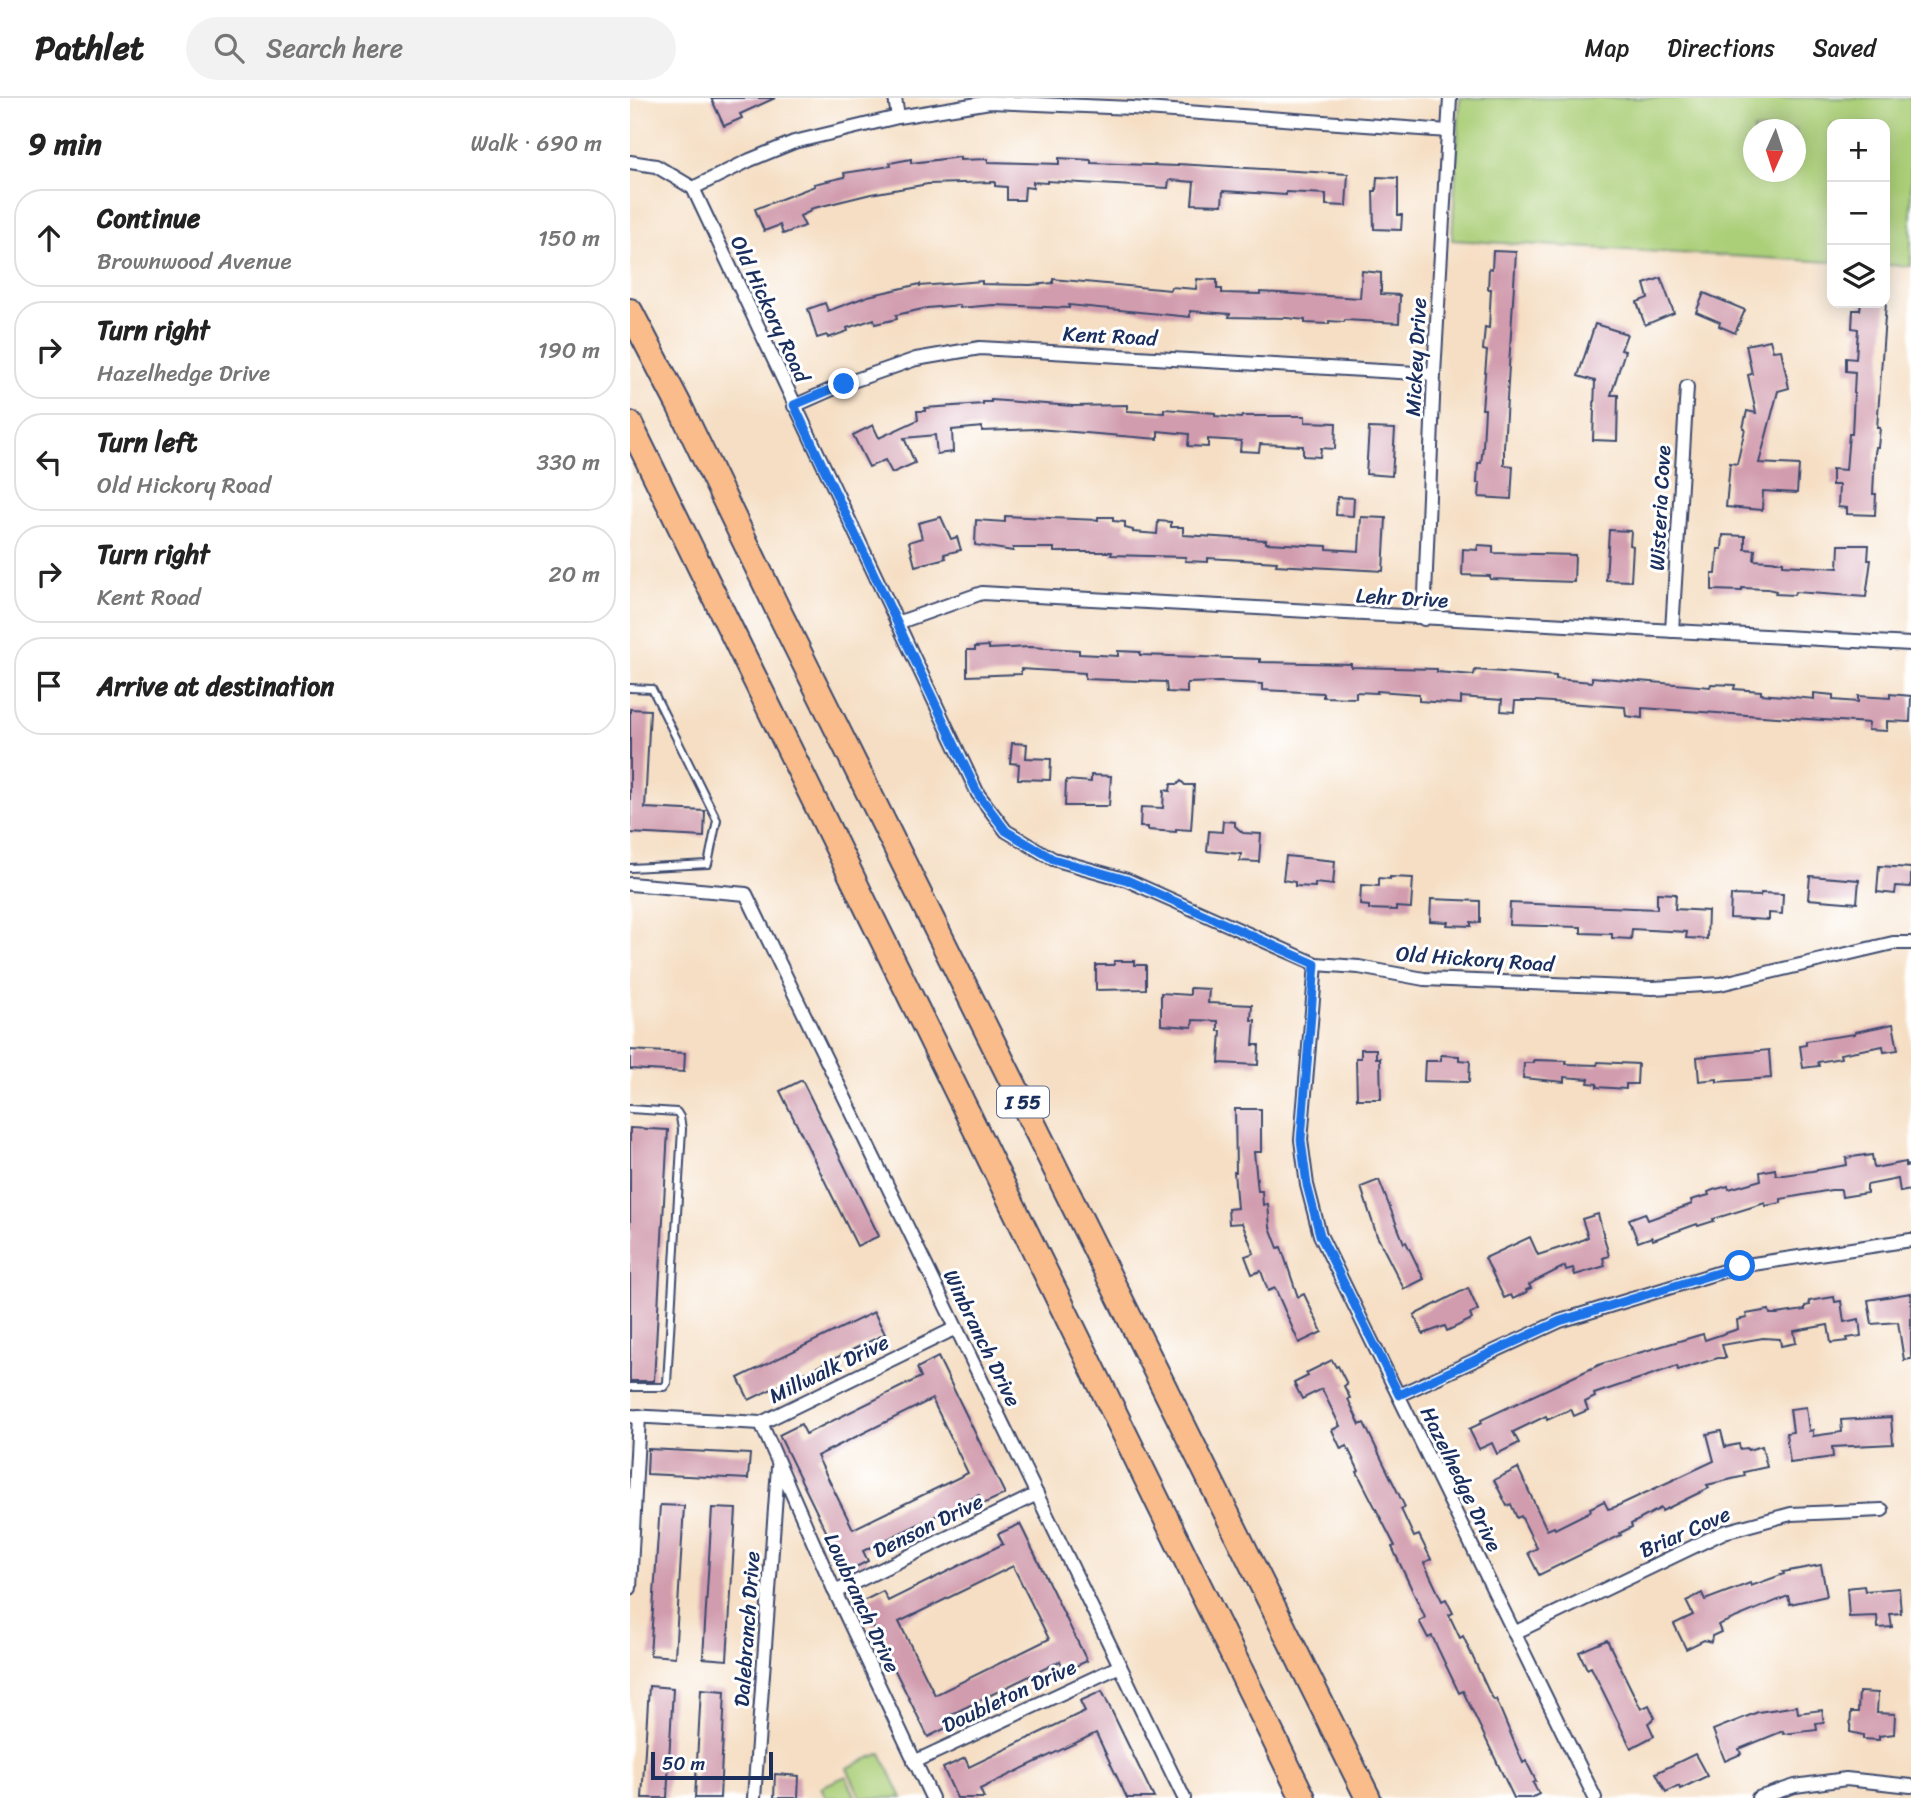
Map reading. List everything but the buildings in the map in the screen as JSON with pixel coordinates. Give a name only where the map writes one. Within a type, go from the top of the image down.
[{"type":"highway","name":"I 55","points":[[630,311],[679,405],[785,625],[1368,1798]]},
{"type":"highway","name":"I 55","points":[[630,424],[1303,1798]]},
{"type":"street","points":[[895,98],[898,117]]},
{"type":"street","name":"Mickey Drive","points":[[1424,619],[1434,374],[1450,98]]},
{"type":"street","points":[[630,162],[656,166],[693,188],[794,142],[898,117],[990,102],[1132,103],[1448,131]]},
{"type":"street","name":"Old Hickory Road","points":[[693,188],[978,794],[1006,831],[1053,859],[1127,880],[1315,964],[1359,967],[1424,979],[1653,988],[1720,984],[1893,943],[1911,943]]},
{"type":"street","name":"Kent Road","points":[[794,405],[916,359],[980,348],[1434,374]]},
{"type":"street","name":"Wisteria Cove","points":[[1672,631],[1687,387]]},
{"type":"street","name":"Lehr Drive","points":[[897,623],[982,593],[1911,644]]},
{"type":"street","name":"Winbranch Drive","points":[[630,884],[746,894],[1184,1798]]},
{"type":"street","name":"Hazelhedge Drive","points":[[1315,964],[1301,1140],[1307,1185],[1320,1235],[1595,1798]]},
{"type":"street","points":[[1399,1395],[1560,1321],[1740,1266],[1911,1240]]},
{"type":"street","name":"Millwalk Drive","points":[[634,1416],[761,1423],[956,1328]]},
{"type":"street","points":[[630,1588],[634,1416]]},
{"type":"street","name":"Lowbranch Drive","points":[[761,1423],[835,1592],[932,1798]]},
{"type":"street","name":"Dalebranch Drive","points":[[754,1798],[778,1464]]},
{"type":"street","name":"Denson Drive","points":[[835,1592],[1037,1494]]},
{"type":"street","name":"Briar Cove","points":[[1514,1633],[1724,1532],[1791,1514],[1882,1510]]},
{"type":"street","name":"Doubleton Drive","points":[[914,1762],[1120,1666]]},
{"type":"street","points":[[1758,1798],[1795,1786],[1846,1779],[1911,1786]]},
{"type":"lane","points":[[630,688],[652,689],[717,820],[708,863],[630,868]]},
{"type":"lane","points":[[630,1109],[677,1112],[682,1129],[667,1383],[664,1387],[630,1387]]},
{"type":"green space","points":[[1460,98],[1911,98],[1911,266],[1890,265],[1890,119],[1827,119],[1827,262],[1452,240]]},
{"type":"green space","points":[[881,1753],[902,1798],[861,1798],[847,1768]]},
{"type":"green space","points":[[846,1776],[856,1798],[826,1798],[821,1787]]},
{"type":"route","points":[[844,384],[794,405],[978,794],[1006,831],[1053,859],[1127,880],[1315,964],[1301,1140],[1307,1185],[1320,1235],[1399,1395],[1560,1321],[1740,1266]]}]
